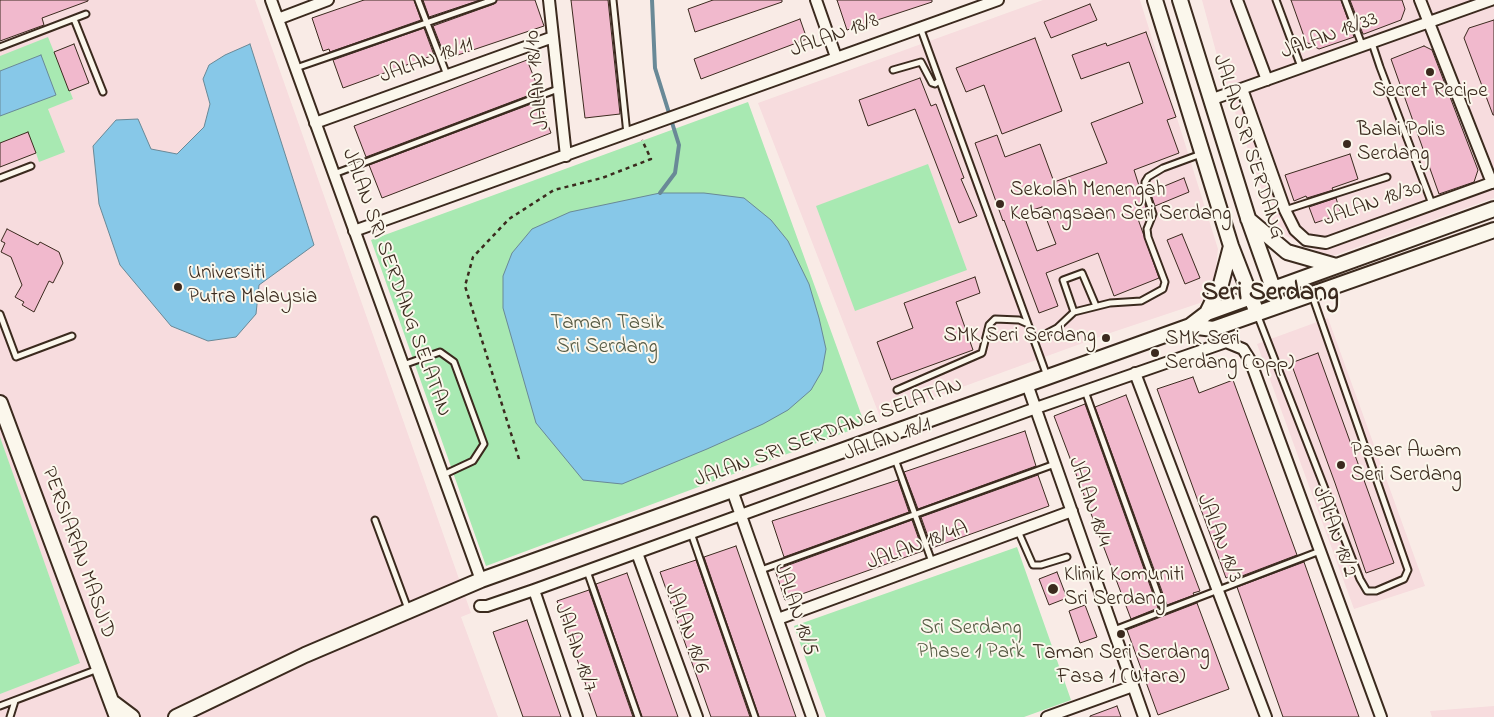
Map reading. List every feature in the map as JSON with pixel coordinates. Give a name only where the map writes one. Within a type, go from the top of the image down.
[{"type":"street","name":"JALAN SRI SERDANG SELATAN","points":[[271,0],[480,580]]},
{"type":"street","points":[[278,19],[303,4],[328,0]]},
{"type":"street","name":"JALAN 18/10","points":[[549,0],[566,156]]},
{"type":"street","points":[[816,0],[836,57]]},
{"type":"street","name":"JALAN 18/8","points":[[354,231],[998,0]]},
{"type":"street","name":"JALAN SRI SERDANG","points":[[1155,0],[1231,246],[1257,313]]},
{"type":"street","name":"JALAN SRI SERDANG","points":[[1180,0],[1248,218],[1279,305]]},
{"type":"street","points":[[1237,0],[1267,80]]},
{"type":"street","points":[[1420,0],[1493,183]]},
{"type":"street","name":"JALAN 18/33","points":[[1210,100],[1491,0]]},
{"type":"street","name":"JALAN 18/11","points":[[315,123],[553,37]]},
{"type":"street","name":"JALAN 18/30","points":[[1242,89],[1285,210],[1295,230],[1306,240],[1326,243],[1493,183]]},
{"type":"street","name":"JALAN SRI SERDANG SELATAN","points":[[176,717],[306,655],[480,580],[1190,326],[1207,313],[1494,209]]},
{"type":"street","points":[[1248,218],[1287,252],[1336,266]]},
{"type":"street","name":"JALAN SRI SERDANG SELATAN","points":[[1190,326],[1213,329],[1494,230]]},
{"type":"street","points":[[1207,313],[1221,284],[1231,246]]},
{"type":"street","name":"JALAN 18/1","points":[[480,606],[487,606],[534,590],[1036,408],[1226,342],[1243,349],[1250,360]]},
{"type":"street","name":"JALAN 18/2","points":[[1250,360],[1381,717]]},
{"type":"street","name":"JALAN 18/3","points":[[1135,374],[1266,717]]},
{"type":"street","name":"JALAN 18/4","points":[[1027,384],[1144,717]]},
{"type":"street","name":"PERSIARAN MASJID","points":[[0,403],[117,717]]},
{"type":"street","name":"JALAN 18/5","points":[[732,490],[812,717]]},
{"type":"street","name":"JALAN 18/4A","points":[[778,619],[1072,511]]},
{"type":"street","name":"JALAN 18/6","points":[[637,553],[697,717]]},
{"type":"street","name":"JALAN 18/7","points":[[534,590],[578,717]]},
{"type":"street","points":[[1047,717],[1133,686]]},
{"type":"street","points":[[111,701],[132,717]]},
{"type":"lane","points":[[418,0],[447,75]]},
{"type":"lane","points":[[295,68],[493,0]]},
{"type":"lane","points":[[613,0],[637,130]]},
{"type":"lane","points":[[1276,0],[1301,67]]},
{"type":"lane","points":[[1345,0],[1362,45]]},
{"type":"lane","points":[[0,47],[86,14]]},
{"type":"lane","points":[[74,19],[103,92]]},
{"type":"lane","points":[[920,27],[1047,377]]},
{"type":"lane","points":[[1372,42],[1432,204]]},
{"type":"lane","points":[[893,70],[921,62],[932,84],[939,81]]},
{"type":"lane","points":[[334,174],[558,89]]},
{"type":"lane","points":[[1034,340],[1057,328],[1074,312],[1096,306],[1141,301],[1163,289],[1165,282],[1148,237],[1147,229],[1153,214],[1146,195],[1145,182],[1148,176],[1163,168],[1203,153]]},
{"type":"lane","points":[[0,178],[31,166]]},
{"type":"lane","points":[[1285,210],[1387,176]]},
{"type":"lane","points":[[1074,312],[1063,280],[1082,273],[1096,306]]},
{"type":"lane","points":[[1257,313],[1360,579],[1367,591],[1376,591],[1404,579],[1408,570],[1311,294]]},
{"type":"lane","points":[[0,314],[16,357],[72,336]]},
{"type":"lane","points":[[897,390],[982,353],[989,325],[996,319],[1019,320],[1028,324]]},
{"type":"lane","points":[[403,365],[440,352],[454,362],[484,444],[473,461],[443,475]]},
{"type":"lane","points":[[1085,391],[1164,611]]},
{"type":"lane","points":[[895,459],[932,562]]},
{"type":"lane","points":[[761,570],[1055,464]]},
{"type":"lane","points":[[375,520],[409,612]]},
{"type":"lane","points":[[1018,531],[1033,565],[1041,565],[1067,557]]},
{"type":"lane","points":[[691,533],[755,717]]},
{"type":"lane","points":[[1114,630],[1320,551]]},
{"type":"lane","points":[[587,571],[638,717]]},
{"type":"lane","points":[[0,706],[99,668]]},
{"type":"lane","points":[[10,717],[15,701]]},
{"type":"path","points":[[519,459],[464,286],[472,257],[509,219],[554,190],[602,178],[651,159],[637,130]]},
{"type":"shaded area","name":"Universiti Putra Malaysia","points":[[0,0],[255,0],[471,613],[461,617],[498,717],[0,717]]},
{"type":"shaded area","name":"Sekolah Menengah Kebangsaan Seri Serdang","points":[[1043,0],[1140,0],[1218,249],[1215,275],[1209,293],[1200,303],[1113,332],[880,417],[758,103]]},
{"type":"shaded area","points":[[1202,0],[1494,0],[1494,198],[1330,257],[1276,231],[1222,74]]},
{"type":"shaded area","name":"Pasar Awam Seri Serdang","points":[[1328,318],[1425,586],[1354,609],[1257,344]]},
{"type":"shaded area","points":[[1494,706],[1494,717],[1432,717],[1430,711]]},
{"type":"green space","points":[[48,37],[54,52],[74,44],[89,83],[70,91],[73,99],[48,109],[65,152],[39,162],[36,153],[0,167],[0,56]]},
{"type":"green space","name":"Taman Tasik Sri Serdang","points":[[748,102],[865,425],[486,566],[371,240]]},
{"type":"green space","points":[[928,164],[967,270],[855,311],[816,206]]},
{"type":"green space","points":[[0,437],[80,663],[0,694]]},
{"type":"green space","name":"Sri Serdang Phase 1 Park","points":[[1017,547],[1071,700],[1024,717],[826,717],[794,626]]},
{"type":"water","points":[[250,44],[314,245],[259,285],[256,314],[236,337],[208,341],[171,326],[120,265],[99,204],[93,146],[116,120],[138,119],[151,149],[177,154],[204,127],[210,104],[203,79],[209,65],[225,55]]},
{"type":"water","points":[[41,55],[56,95],[0,116],[0,71]]},
{"type":"water","points":[[660,193],[704,193],[744,198],[771,220],[788,241],[809,284],[826,349],[822,371],[811,390],[788,410],[763,424],[622,484],[583,480],[536,423],[503,308],[503,276],[512,253],[532,229],[570,212]]},
{"type":"building","points":[[0,0],[88,1],[42,18],[44,25],[0,41]]},
{"type":"building","points":[[364,0],[414,0],[421,20],[330,52],[329,49],[323,51],[312,18]]},
{"type":"building","points":[[423,0],[480,0],[429,17]]},
{"type":"building","points":[[497,0],[535,0],[544,26],[446,59],[433,26],[494,4]]},
{"type":"building","points":[[571,0],[608,0],[620,114],[585,118]]},
{"type":"building","points":[[713,0],[782,0],[782,2],[695,32],[688,9]]},
{"type":"building","points":[[837,0],[932,0],[932,2],[847,30]]},
{"type":"building","points":[[1291,0],[1341,0],[1354,37],[1319,49],[1306,42]]},
{"type":"building","points":[[1350,0],[1402,0],[1405,9],[1401,20],[1363,34]]},
{"type":"building","points":[[1090,4],[1097,20],[1051,38],[1044,22]]},
{"type":"building","points":[[800,19],[807,39],[701,79],[694,59]]},
{"type":"building","points":[[1494,20],[1493,115],[1464,38],[1469,28]]},
{"type":"building","points":[[424,28],[434,55],[343,88],[333,60]]},
{"type":"building","points":[[1146,32],[1176,117],[1167,120],[1179,153],[1134,170],[1148,214],[1138,219],[1159,278],[1114,296],[1098,253],[1046,273],[1058,306],[1039,313],[975,143],[997,135],[1005,157],[1040,144],[1054,182],[1107,163],[1091,123],[1143,103],[1129,62],[1081,79],[1072,55],[1106,43],[1107,46]],"holes":[[[1042,207],[1056,244],[1037,251],[1023,213]]]},
{"type":"building","points":[[1035,38],[1062,111],[1002,134],[984,85],[966,92],[956,68]]},
{"type":"building","points":[[74,44],[89,83],[69,91],[54,52]]},
{"type":"building","points":[[1424,46],[1432,50],[1478,170],[1474,182],[1439,194],[1391,59]]},
{"type":"building","points":[[527,60],[539,90],[535,91],[535,93],[366,157],[354,126]]},
{"type":"building","points":[[920,78],[931,106],[936,104],[964,178],[961,179],[977,216],[959,223],[915,109],[868,126],[859,100]]},
{"type":"building","points":[[539,101],[551,133],[382,198],[369,165]]},
{"type":"building","points":[[28,132],[36,153],[0,167],[0,143]]},
{"type":"building","points":[[1350,154],[1358,179],[1332,188],[1333,190],[1307,198],[1306,196],[1294,201],[1285,175]]},
{"type":"building","points":[[1184,178],[1189,192],[1155,206],[1150,192]]},
{"type":"building","points":[[1336,198],[1341,214],[1315,223],[1309,207]]},
{"type":"building","points":[[7,229],[38,245],[40,242],[59,252],[63,263],[53,283],[49,281],[34,312],[22,305],[24,302],[15,297],[22,285],[11,257],[1,252],[5,243],[1,241]]},
{"type":"building","points":[[1182,234],[1200,278],[1185,284],[1167,240]]},
{"type":"building","points":[[975,277],[980,293],[956,302],[973,350],[891,380],[877,342],[913,328],[904,303]]},
{"type":"building","points":[[1318,353],[1394,563],[1366,573],[1291,363]]},
{"type":"building","points":[[1193,377],[1199,393],[1233,380],[1297,555],[1234,579],[1233,575],[1226,578],[1157,389]]},
{"type":"building","points":[[1126,395],[1200,591],[1167,605],[1095,407]]},
{"type":"building","points":[[1085,404],[1158,608],[1131,619],[1054,416]]},
{"type":"building","points":[[1025,431],[1036,466],[918,509],[904,472]]},
{"type":"building","points":[[1038,475],[1049,506],[932,548],[921,517]]},
{"type":"building","points":[[898,480],[909,512],[784,557],[772,521]]},
{"type":"building","points":[[912,520],[923,551],[785,600],[775,570]]},
{"type":"building","points":[[736,546],[796,717],[759,717],[704,557]]},
{"type":"building","points":[[696,560],[750,717],[711,717],[660,572]]},
{"type":"building","points":[[1304,562],[1359,717],[1283,717],[1237,587]]},
{"type":"building","name":"Klinik Komuniti Sri Serdang","points":[[1057,572],[1067,598],[1049,605],[1039,579]]},
{"type":"building","points":[[627,573],[678,717],[642,717],[596,584]]},
{"type":"building","points":[[589,590],[633,717],[597,717],[557,601]]},
{"type":"building","points":[[1197,603],[1229,689],[1158,715],[1127,630]]},
{"type":"building","points":[[1085,605],[1097,637],[1080,643],[1069,611]]},
{"type":"building","points":[[527,620],[561,717],[523,717],[493,632]]},
{"type":"building","points":[[1117,706],[1121,717],[1090,717],[1090,716]]},
{"type":"waterway","points":[[652,0],[655,68],[679,145],[675,173],[660,193]]},
{"type":"place","name":"Secret Recipe","points":[[1430,72]]},
{"type":"place","name":"Balai Polis Serdang","points":[[1347,144]]},
{"type":"place","name":"Sekolah Menengah Kebangsaan Seri Serdang","points":[[1000,204]]},
{"type":"place","name":"Universiti Putra Malaysia","points":[[178,287]]},
{"type":"place","name":"SMK Seri Serdang","points":[[1106,338]]},
{"type":"place","name":"SMK Seri Serdang (Opp)","points":[[1155,353]]},
{"type":"place","name":"Pasar Awam Seri Serdang","points":[[1341,465]]},
{"type":"place","name":"Klinik Komuniti Sri Serdang","points":[[1053,589]]},
{"type":"place","name":"Taman Seri Serdang Fasa 1 (Utara)","points":[[1121,634]]},
{"type":"district","name":"Seri Serdang","points":[[1270,295]]}]
